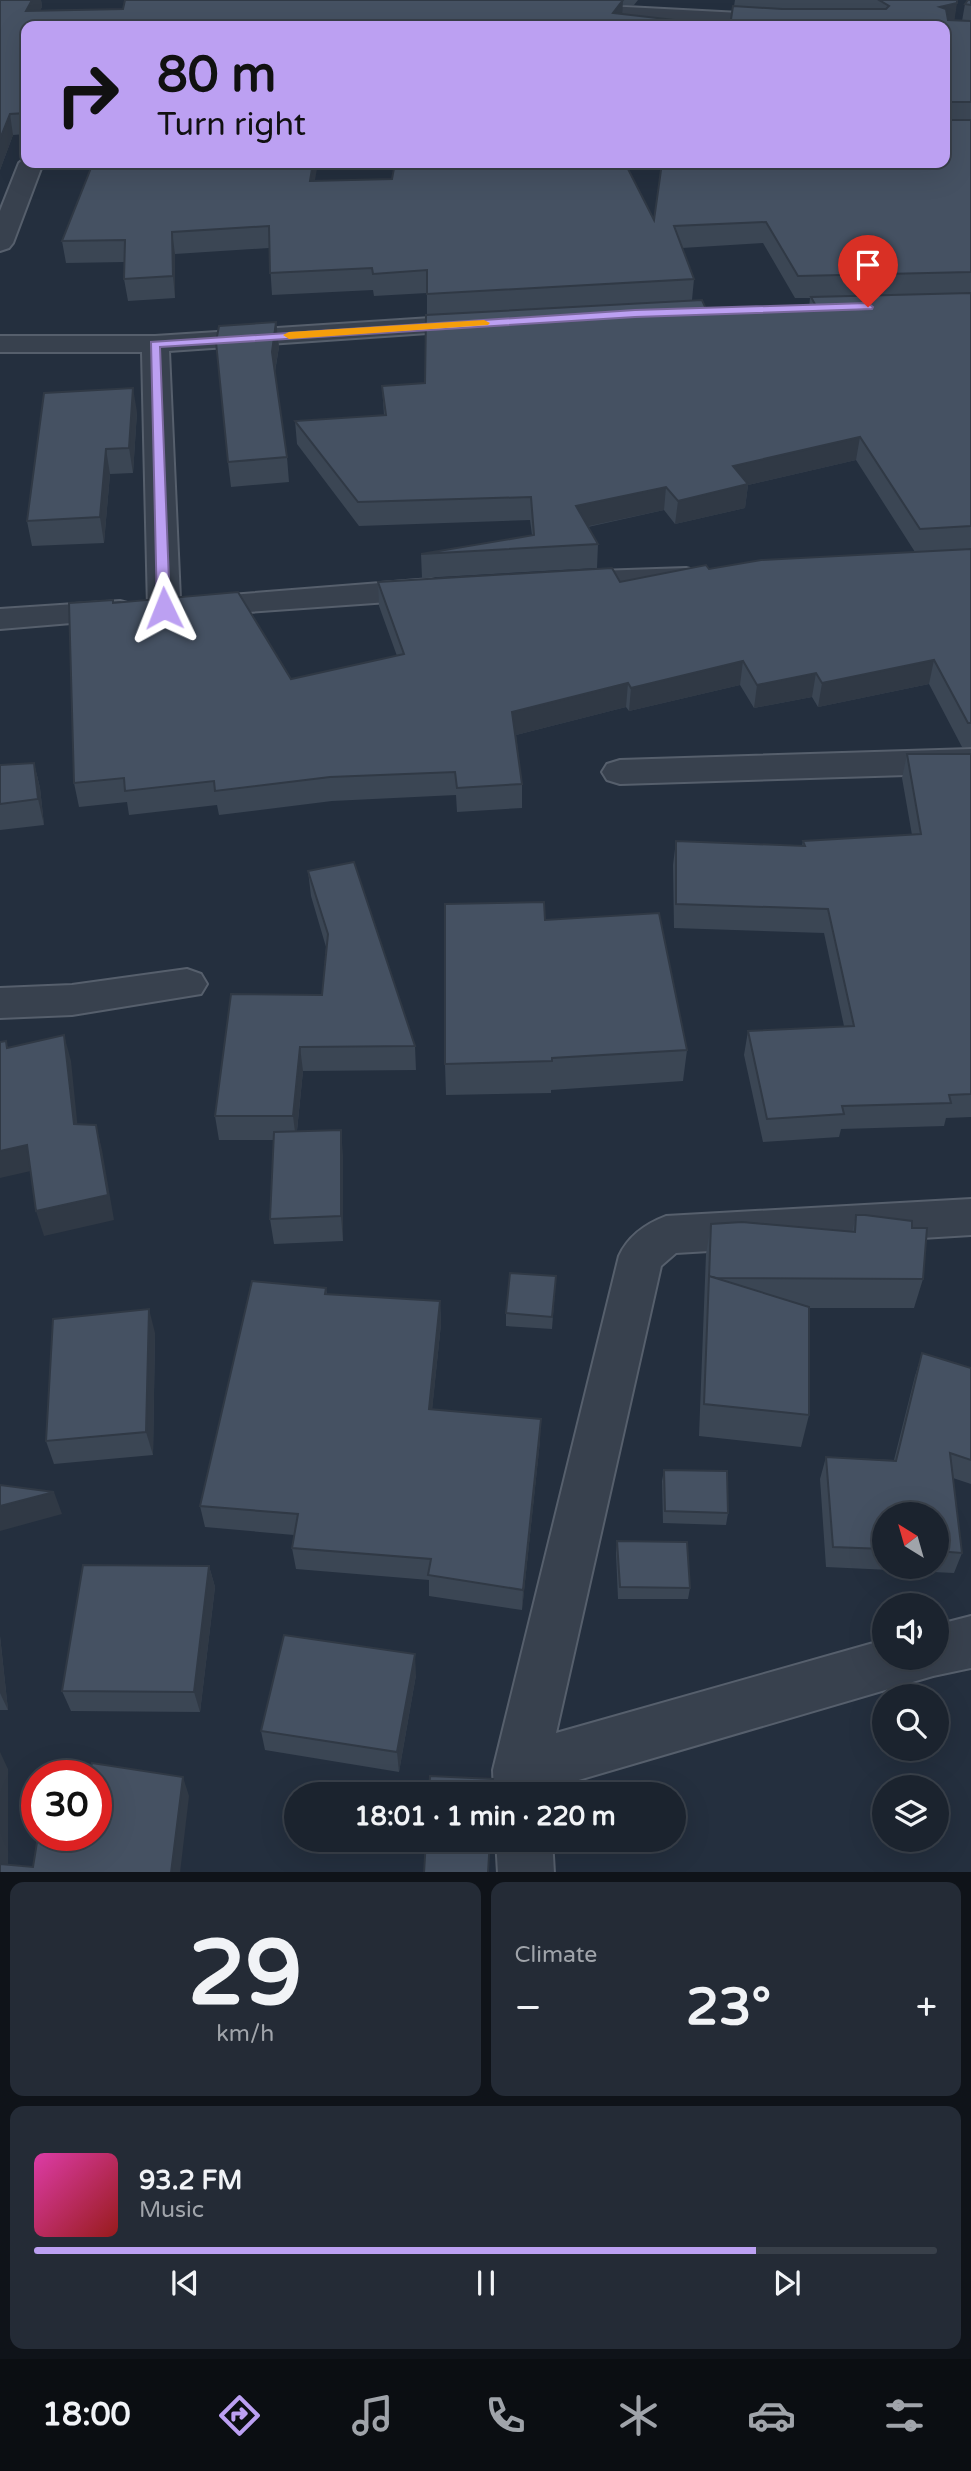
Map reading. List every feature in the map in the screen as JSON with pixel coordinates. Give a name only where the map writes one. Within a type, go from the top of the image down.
[{"type":"street","points":[[553,9],[778,21]]},
{"type":"street","points":[[0,243],[22,168]]},
{"type":"street","points":[[0,344],[155,344],[498,322]]},
{"type":"street","points":[[155,344],[164,608]]},
{"type":"street","points":[[542,583],[722,576]]},
{"type":"street","points":[[0,619],[460,587]]},
{"type":"street","points":[[620,772],[971,761]]},
{"type":"street","points":[[0,1003],[72,1000],[187,984]]},
{"type":"street","points":[[520,1782],[641,1256],[666,1235],[971,1217]]},
{"type":"street","points":[[949,1648],[971,1642]]},
{"type":"street","points":[[520,1782],[875,1670]]},
{"type":"street","points":[[525,1852],[526,1872]]},
{"type":"building","points":[[0,0],[32,0],[26,11],[123,9],[125,0],[623,0],[613,13],[683,21],[21,21],[21,113],[10,114],[0,139]]},
{"type":"building","points":[[879,0],[957,0],[957,3],[940,7],[946,9],[948,20],[971,21],[971,102],[950,102],[950,21],[731,21],[733,6],[886,9],[889,6]]},
{"type":"building","points":[[950,120],[971,120],[971,272],[798,276],[766,222],[674,226],[694,279],[427,294],[427,270],[373,274],[372,268],[270,273],[269,226],[172,232],[173,276],[124,279],[125,240],[62,241],[91,168],[312,168],[310,181],[392,179],[394,168],[628,168],[654,220],[661,168],[950,168]]},
{"type":"building","points":[[971,293],[971,526],[920,529],[860,437],[733,466],[748,484],[678,501],[666,487],[576,506],[598,544],[421,554],[534,535],[531,497],[358,502],[295,421],[386,415],[382,386],[425,383],[426,315],[702,300],[706,309],[817,308],[811,297]]},
{"type":"building","points":[[276,322],[272,352],[287,457],[228,462],[216,342],[219,326]]},
{"type":"building","points":[[133,388],[129,448],[106,449],[100,517],[27,521],[44,393]]},
{"type":"building","points":[[971,549],[971,723],[968,723],[934,660],[822,683],[816,673],[757,685],[743,661],[631,688],[628,683],[512,712],[522,784],[457,788],[455,772],[330,777],[215,791],[214,781],[125,791],[124,778],[74,783],[69,603],[113,600],[113,603],[238,592],[291,679],[404,654],[378,582],[612,568],[620,582],[706,565],[709,569],[761,560]]},
{"type":"building","points":[[907,754],[971,754],[971,1094],[949,1095],[951,1103],[842,1106],[844,1114],[767,1119],[748,1031],[854,1026],[828,909],[676,904],[676,841],[805,846],[803,841],[921,834]]},
{"type":"building","points":[[34,763],[38,799],[0,804],[0,765]]},
{"type":"building","points":[[354,862],[415,1046],[300,1047],[293,1116],[215,1116],[231,994],[322,995],[328,934],[308,871]]},
{"type":"building","points":[[544,902],[545,920],[659,913],[687,1050],[552,1058],[552,1061],[445,1064],[445,904]]},
{"type":"building","points":[[64,1035],[74,1124],[96,1125],[108,1195],[36,1211],[27,1145],[0,1151],[0,1042],[6,1041],[7,1048]]},
{"type":"building","points":[[341,1130],[341,1216],[270,1219],[274,1132]]},
{"type":"building","points":[[856,1215],[865,1215],[912,1221],[912,1228],[927,1228],[923,1279],[709,1276],[711,1224],[742,1222],[855,1232]]},
{"type":"building","points":[[510,1273],[556,1276],[552,1317],[506,1313]]},
{"type":"building","points":[[709,1276],[809,1307],[809,1415],[704,1404]]},
{"type":"building","points":[[252,1281],[326,1288],[325,1294],[440,1301],[429,1409],[541,1419],[523,1590],[428,1575],[431,1559],[292,1548],[298,1514],[200,1506]]},
{"type":"building","points":[[149,1309],[146,1432],[46,1441],[53,1319]]},
{"type":"building","points":[[922,1353],[971,1368],[971,1460],[950,1453],[962,1553],[949,1552],[949,1502],[872,1502],[872,1549],[833,1547],[826,1457],[896,1461]]},
{"type":"building","points":[[664,1470],[727,1471],[728,1513],[665,1511]]},
{"type":"building","points":[[0,1485],[54,1492],[0,1506]]},
{"type":"building","points":[[617,1541],[687,1542],[690,1588],[620,1587]]},
{"type":"building","points":[[83,1565],[209,1566],[194,1692],[62,1691]]},
{"type":"building","points":[[284,1635],[415,1654],[397,1752],[261,1731]]},
{"type":"building","points":[[112,1766],[183,1777],[171,1872],[0,1872],[0,1864],[33,1867],[36,1851],[112,1851]]},
{"type":"building","points":[[430,1776],[493,1779],[493,1782],[430,1782]]},
{"type":"building","points":[[425,1852],[489,1852],[488,1872],[424,1872]]},
{"type":"slow traffic","points":[[289,335],[484,323]]},
{"type":"route","points":[[164,608],[155,344],[635,313],[868,307]]}]
